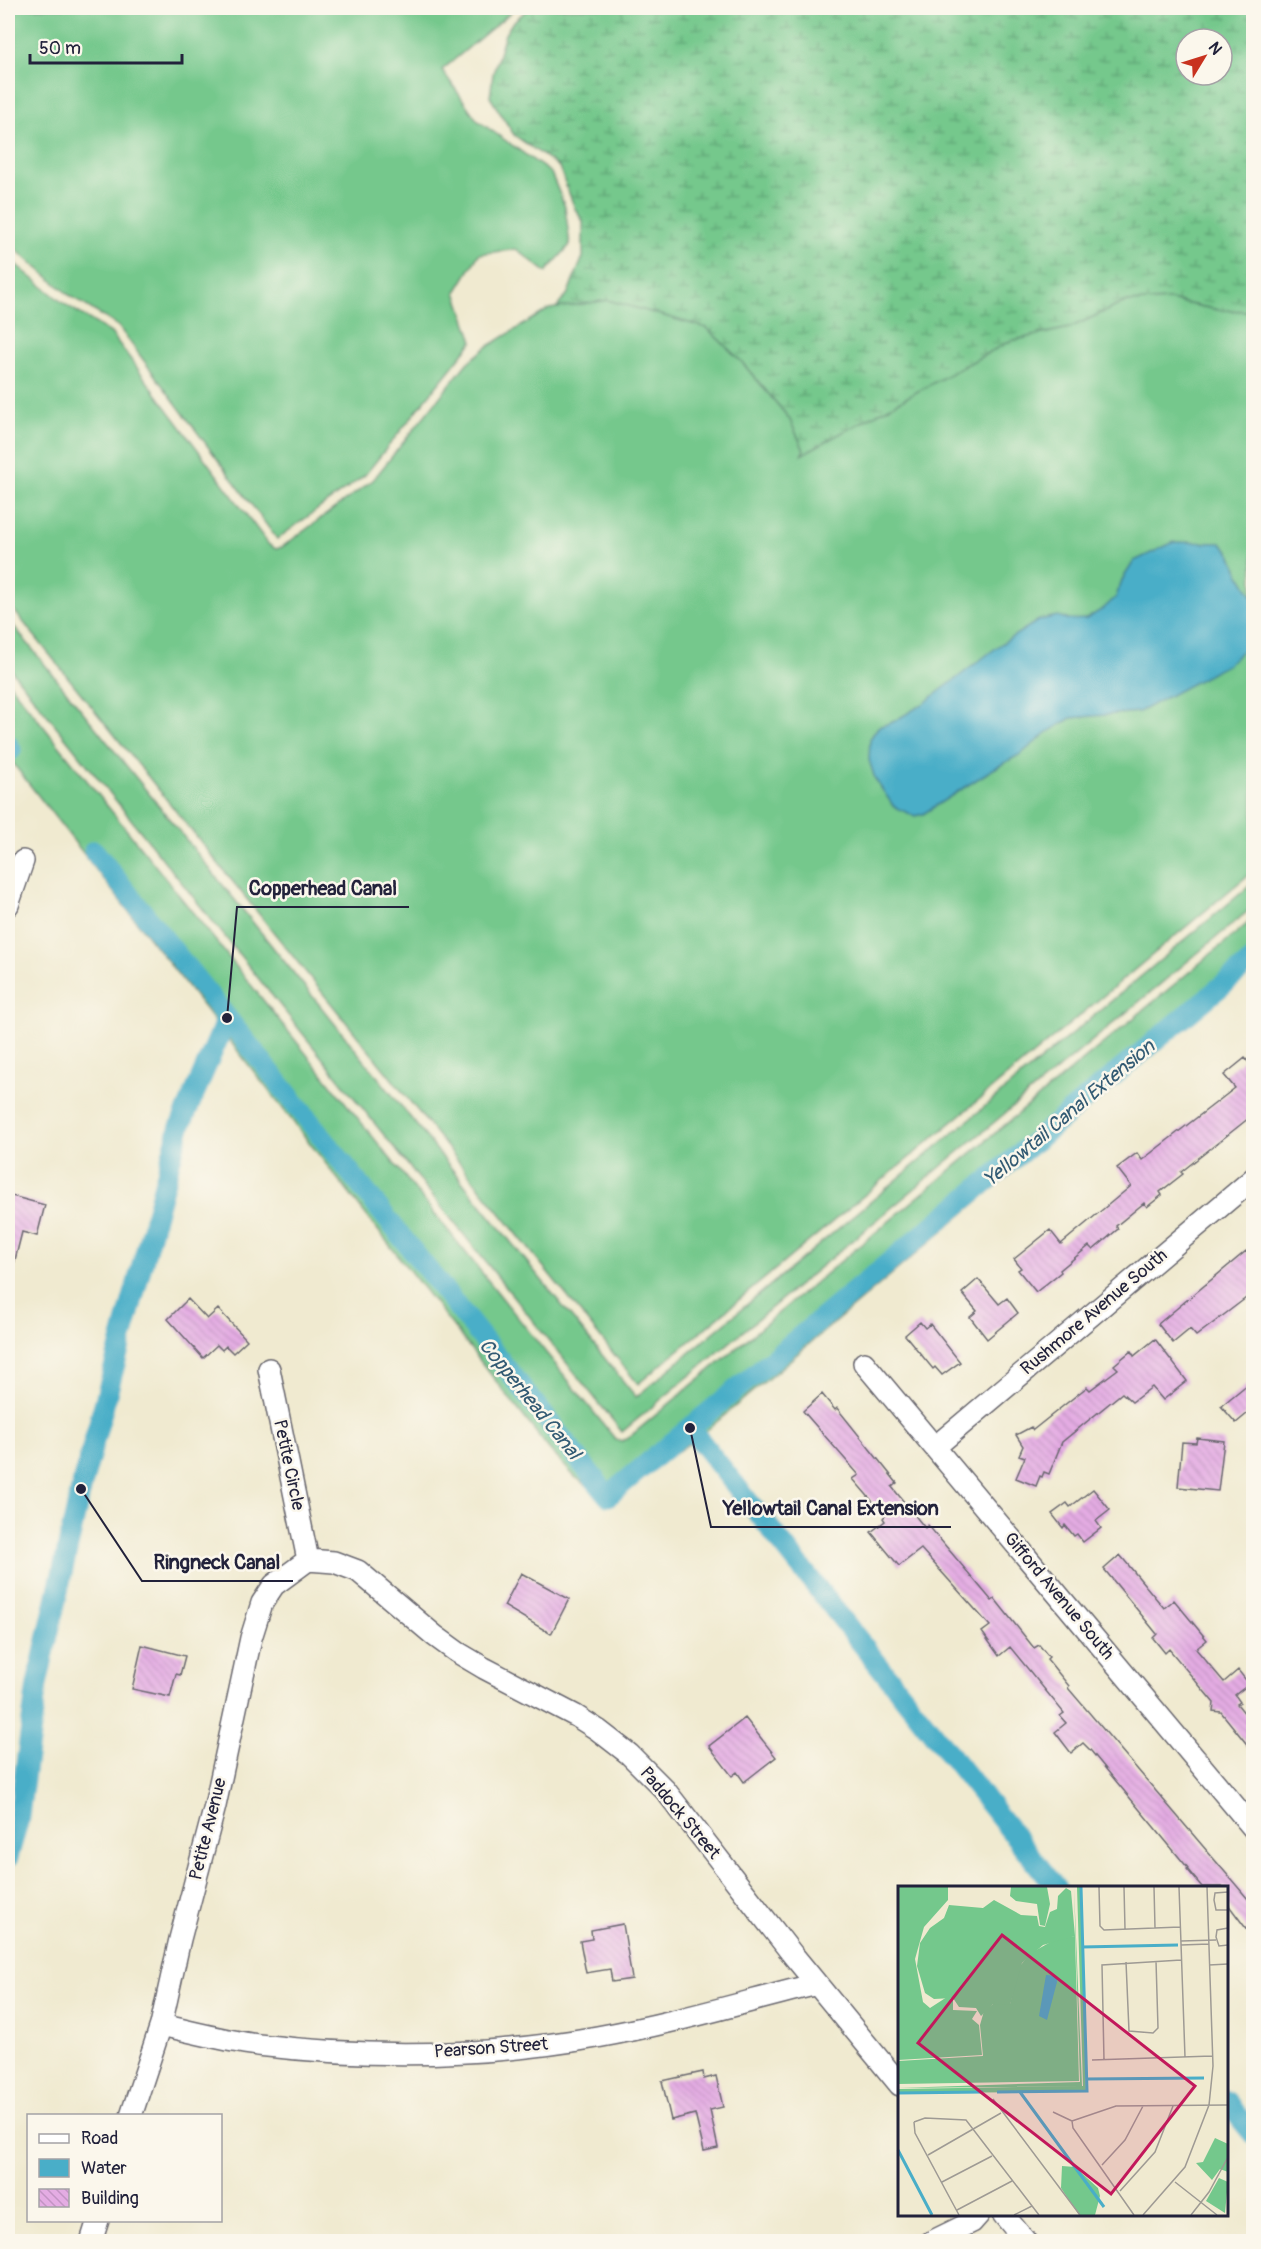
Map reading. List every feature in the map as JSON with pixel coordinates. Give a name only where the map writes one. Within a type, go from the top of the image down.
[{"type":"street","points":[[8,905],[23,861]]},
{"type":"street","name":"Rushmore Avenue South","points":[[935,1447],[1254,1178]]},
{"type":"street","name":"Gifford Avenue South","points":[[864,1363],[1254,1829]]},
{"type":"street","name":"Petite Circle","points":[[269,1369],[309,1560]]},
{"type":"street","name":"Paddock Street","points":[[309,1560],[334,1562],[358,1571],[457,1652],[576,1716],[629,1754],[665,1790],[817,1984],[898,2083]]},
{"type":"street","name":"Petite Avenue","points":[[131,2114],[161,2025],[180,1939],[215,1806],[250,1638],[262,1603],[274,1585],[309,1560]]},
{"type":"street","name":"Pearson Street","points":[[161,2025],[257,2045],[335,2052],[374,2054],[471,2051],[512,2048],[630,2031],[817,1984]]},
{"type":"street","points":[[931,2241],[972,2222],[977,2216]]},
{"type":"street","points":[[1005,2216],[1026,2241]]},
{"type":"street","points":[[91,2241],[97,2222]]},
{"type":"green space","points":[[8,8],[516,8],[442,70],[477,120],[551,173],[565,207],[570,245],[546,272],[516,249],[479,254],[456,292],[473,341],[365,475],[277,539],[118,326],[69,295],[8,243]]},
{"type":"green space","points":[[529,8],[1253,8],[1253,311],[1219,310],[1170,300],[1125,302],[1069,328],[1010,341],[801,455],[804,450],[789,418],[741,361],[707,328],[608,300],[556,308],[567,295],[583,257],[583,221],[575,209],[559,167],[514,135],[490,97],[493,74],[505,34],[512,23]]},
{"type":"green space","points":[[8,258],[63,303],[111,333],[269,545],[276,549],[282,547],[373,480],[467,363],[487,347],[549,309],[608,300],[707,328],[741,361],[789,418],[804,450],[802,454],[1010,341],[1069,328],[1125,302],[1170,300],[1218,310],[1253,311],[1253,871],[638,1384],[8,603]]},
{"type":"green space","points":[[8,619],[636,1397],[1253,883],[1253,907],[622,1432],[8,666]]},
{"type":"green space","points":[[8,682],[616,1440],[622,1441],[628,1438],[1253,919],[1253,969],[700,1436],[624,1488],[598,1490],[575,1477],[549,1449],[8,757]]},
{"type":"water","points":[[1174,542],[1221,543],[1231,554],[1253,597],[1253,641],[1227,665],[1139,712],[1071,718],[1048,732],[1021,754],[923,814],[915,816],[894,807],[875,779],[869,760],[870,739],[878,727],[893,722],[923,704],[1001,644],[1039,620],[1058,616],[1069,620],[1086,619],[1103,609],[1116,597],[1122,580],[1134,561]]},
{"type":"building","points":[[1245,1058],[1254,1069],[1254,1114],[1181,1172],[1183,1174],[1160,1192],[1162,1195],[1147,1207],[1144,1203],[1116,1226],[1118,1229],[1093,1250],[1089,1246],[1036,1292],[1018,1270],[1021,1268],[1014,1259],[1050,1230],[1061,1244],[1131,1186],[1117,1168],[1137,1153],[1142,1160],[1235,1088],[1224,1075]]},
{"type":"building","points":[[8,1195],[45,1205],[37,1236],[22,1232],[13,1268],[8,1267]]},
{"type":"building","points":[[1246,1251],[1254,1261],[1254,1292],[1196,1336],[1190,1329],[1173,1343],[1158,1324]]},
{"type":"building","points":[[978,1279],[999,1304],[1007,1298],[1018,1313],[987,1339],[970,1317],[977,1311],[962,1293]]},
{"type":"building","points":[[188,1299],[207,1319],[218,1309],[247,1340],[233,1353],[226,1346],[222,1350],[217,1345],[203,1358],[168,1319]]},
{"type":"building","points":[[920,1322],[925,1328],[930,1324],[960,1362],[942,1375],[935,1367],[933,1369],[905,1335]]},
{"type":"building","points":[[1155,1339],[1187,1381],[1163,1400],[1152,1387],[1132,1402],[1122,1393],[1062,1442],[1049,1474],[1044,1472],[1036,1486],[1016,1478],[1025,1457],[1019,1455],[1023,1446],[1016,1435],[1031,1427],[1033,1430],[1087,1387],[1090,1390],[1118,1369],[1114,1365],[1131,1351],[1134,1356]]},
{"type":"building","points":[[1254,1379],[1254,1408],[1236,1423],[1221,1406]]},
{"type":"building","points":[[822,1394],[835,1410],[837,1408],[897,1483],[892,1487],[925,1528],[928,1525],[992,1601],[995,1599],[1034,1648],[1039,1645],[1049,1657],[1047,1659],[1069,1686],[1068,1688],[1254,1906],[1254,1939],[1228,1904],[1228,1886],[1201,1886],[1091,1751],[1083,1743],[1071,1753],[1055,1732],[1066,1723],[1060,1716],[1064,1713],[1010,1647],[999,1656],[982,1632],[990,1626],[921,1549],[899,1566],[871,1532],[885,1521],[883,1518],[885,1516],[853,1479],[859,1475],[803,1411]]},
{"type":"building","points":[[1197,1438],[1224,1441],[1218,1491],[1178,1487],[1182,1442],[1196,1443]]},
{"type":"building","points":[[1093,1489],[1110,1510],[1096,1521],[1101,1528],[1083,1542],[1077,1534],[1074,1536],[1065,1525],[1063,1528],[1052,1514],[1067,1503],[1070,1507]]},
{"type":"building","points":[[1120,1555],[1164,1608],[1174,1600],[1207,1640],[1196,1649],[1224,1682],[1238,1670],[1249,1684],[1235,1695],[1240,1702],[1237,1704],[1254,1725],[1254,1753],[1221,1712],[1213,1711],[1214,1703],[1169,1649],[1165,1653],[1153,1638],[1157,1634],[1104,1569]]},
{"type":"building","points":[[521,1573],[569,1599],[551,1634],[504,1606]]},
{"type":"building","points":[[142,1645],[185,1656],[180,1675],[176,1674],[170,1697],[132,1689]]},
{"type":"building","points":[[745,1718],[776,1757],[744,1782],[737,1772],[732,1776],[709,1746]]},
{"type":"building","points":[[623,1924],[632,1979],[612,1982],[610,1969],[586,1973],[580,1941],[592,1939],[591,1930]]},
{"type":"building","points":[[703,2072],[704,2079],[716,2076],[723,2107],[710,2110],[718,2148],[704,2151],[695,2114],[671,2120],[662,2081]]},
{"type":"waterway","name":"Copperhead Canal","points":[[8,745],[11,750]]},
{"type":"waterway","name":"Yellowtail Canal Extension","points":[[94,851],[608,1496],[1254,959]]},
{"type":"waterway","points":[[8,1857],[18,1822],[37,1684],[81,1489],[179,1129],[227,1018]]},
{"type":"waterway","points":[[690,1428],[1054,1886]]},
{"type":"waterway","points":[[1228,2103],[1254,2135]]},
{"type":"place","name":"Copperhead Canal","points":[[227,1018]]},
{"type":"place","name":"Yellowtail Canal Extension","points":[[690,1428]]},
{"type":"place","name":"Ringneck Canal","points":[[81,1489]]}]
